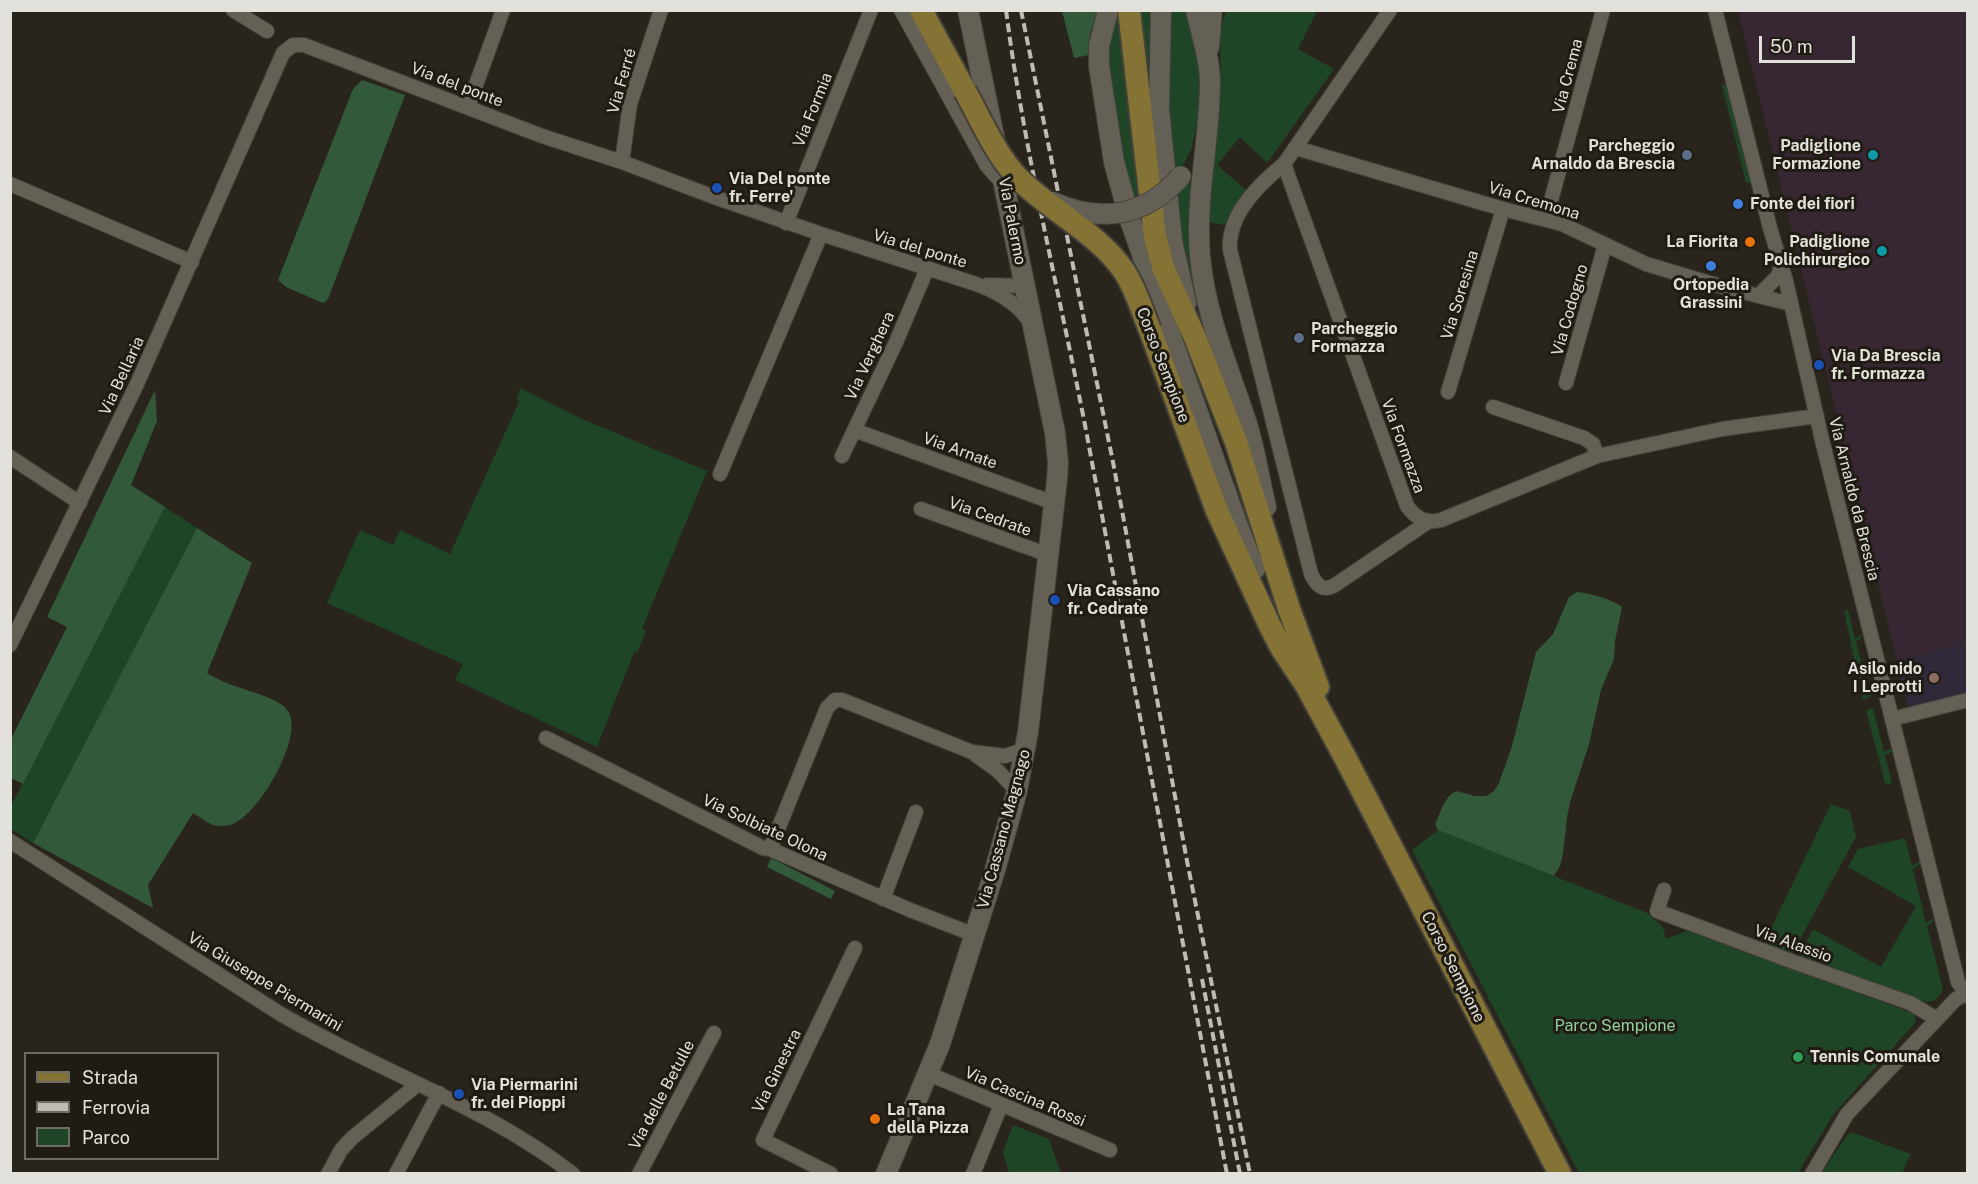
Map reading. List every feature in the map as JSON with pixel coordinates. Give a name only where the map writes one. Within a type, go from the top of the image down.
[{"type":"main road","name":"Corso Sempione","points":[[921,10],[1007,165],[1035,194],[1096,241],[1115,259],[1129,279],[1227,533],[1282,649],[1306,685],[1347,761],[1560,1173]]},
{"type":"main road","name":"Via Palermo","points":[[968,10],[1055,433]]},
{"type":"main road","points":[[1108,10],[1100,36],[1099,66],[1114,162],[1127,211],[1237,524],[1306,685]]},
{"type":"main road","name":"Corso Sempione","points":[[1129,10],[1155,237],[1164,270],[1194,335],[1236,442],[1289,609],[1347,761]]},
{"type":"main road","points":[[1161,10],[1159,109],[1171,232],[1194,335]]},
{"type":"main road","points":[[1196,10],[1208,59],[1210,81],[1200,181],[1200,254],[1204,287],[1212,325],[1249,430],[1289,609]]},
{"type":"main road","points":[[1208,59],[1214,15]]},
{"type":"main road","points":[[1035,194],[1073,211],[1094,214],[1134,210],[1153,201],[1181,176],[1194,153],[1209,103]]},
{"type":"main road","name":"Via Cassano Magnago","points":[[886,1173],[929,1074],[975,935],[1017,791],[1026,749],[1049,555],[1058,462],[1055,433]]},
{"type":"street","points":[[233,10],[267,31]]},
{"type":"street","points":[[468,107],[503,10]]},
{"type":"street","name":"Via Ferré","points":[[622,162],[630,104],[661,10]]},
{"type":"street","name":"Via Formia","points":[[786,223],[871,10]]},
{"type":"street","points":[[901,10],[987,166],[997,180],[1006,187]]},
{"type":"street","points":[[1390,10],[1296,148],[1284,164],[1265,180],[1240,213],[1230,235],[1230,250],[1311,574],[1316,583],[1328,589],[1428,522],[1441,520],[1598,456],[1715,431],[1817,416]]},
{"type":"street","name":"Via Crema","points":[[1546,219],[1603,10]]},
{"type":"street","name":"Via Arnaldo da Brescia","points":[[1715,10],[1770,228],[1786,281],[1817,416],[1958,985],[1967,994]]},
{"type":"street","name":"Via del ponte","points":[[198,248],[283,53],[290,46],[304,45],[552,139],[622,162],[786,223],[976,284],[1014,304],[1026,317],[1034,332]]},
{"type":"street","name":"Via Cremona","points":[[1296,148],[1546,219],[1574,228],[1646,264],[1791,304]]},
{"type":"street","name":"Via Formazza","points":[[1284,164],[1407,506],[1414,514],[1428,522]]},
{"type":"street","points":[[10,184],[192,262]]},
{"type":"street","name":"Via Soresina","points":[[1448,392],[1503,208]]},
{"type":"street","points":[[720,474],[821,234]]},
{"type":"street","name":"Via Codogno","points":[[1566,383],[1605,245]]},
{"type":"street","name":"Via Bellaria","points":[[10,645],[137,384],[198,248]]},
{"type":"street","points":[[1758,296],[1778,276],[1782,266]]},
{"type":"street","name":"Via Verghera","points":[[842,456],[897,340],[927,269]]},
{"type":"street","name":"Via del ponte","points":[[976,284],[1003,287],[1025,286]]},
{"type":"street","points":[[1493,407],[1584,438],[1593,444],[1598,456]]},
{"type":"street","name":"Via Arnate","points":[[854,430],[1054,503]]},
{"type":"street","points":[[10,458],[80,503]]},
{"type":"street","name":"Via Cedrate","points":[[921,510],[1049,555]]},
{"type":"street","points":[[770,849],[827,708],[833,701],[842,700],[972,752],[990,765],[1017,791]]},
{"type":"street","points":[[1892,719],[1968,700]]},
{"type":"street","name":"Via Solbiate Olona","points":[[546,738],[763,848],[975,935]]},
{"type":"street","points":[[972,752],[1005,756],[1026,749]]},
{"type":"street","points":[[883,899],[916,812]]},
{"type":"street","name":"Via Giuseppe Piermarini","points":[[10,841],[287,1018],[322,1038],[439,1093],[533,1144],[573,1173]]},
{"type":"street","name":"Via Alassio","points":[[1664,890],[1657,911],[1911,1003],[1936,1019]]},
{"type":"street","name":"Via Ginestra","points":[[831,1173],[763,1140],[855,948]]},
{"type":"street","points":[[1812,1173],[1847,1114],[1956,999],[1967,994]]},
{"type":"street","name":"Via delle Betulle","points":[[639,1173],[714,1033]]},
{"type":"street","name":"Via Cascina Rossi","points":[[929,1074],[1110,1150]]},
{"type":"street","points":[[328,1173],[341,1150],[352,1138],[418,1084]]},
{"type":"street","points":[[396,1173],[439,1093]]},
{"type":"street","points":[[974,1173],[1001,1105]]},
{"type":"shaded area","points":[[1738,11],[1967,11],[1967,650],[1965,642],[1897,661]]},
{"type":"shaded area","name":"Asilo nido I Leprotti","points":[[1966,642],[1968,650],[1967,695],[1909,711],[1897,661]]},
{"type":"green space","points":[[1062,11],[1097,11],[1090,34],[1089,55],[1074,58]]},
{"type":"green space","points":[[1118,11],[1149,250],[1123,162],[1107,57],[1112,23]]},
{"type":"green space","points":[[1138,11],[1155,11],[1152,115]]},
{"type":"green space","points":[[1169,11],[1192,11],[1203,73],[1200,114],[1191,150],[1182,167],[1171,180],[1166,119]]},
{"type":"green space","points":[[1226,11],[1317,11],[1298,49],[1334,69],[1267,163],[1240,137],[1217,165],[1247,191],[1224,225],[1209,222],[1210,164],[1221,86],[1220,31]]},
{"type":"green space","points":[[362,80],[405,95],[328,299],[323,303],[286,287],[278,280],[353,89]]},
{"type":"green space","points":[[1727,84],[1751,182],[1746,183],[1722,85]]},
{"type":"green space","points":[[1197,174],[1214,342],[1184,259],[1174,199]]},
{"type":"green space","points":[[520,388],[582,419],[707,471],[642,629],[646,631],[637,653],[634,652],[597,747],[455,680],[463,664],[327,603],[360,530],[393,545],[400,530],[450,554],[519,402],[517,399]]},
{"type":"green space","points":[[155,390],[157,421],[131,485],[165,507],[23,784],[11,778],[11,739],[67,627],[47,617]]},
{"type":"green space","points":[[165,507],[197,528],[33,843],[11,829],[10,808]]},
{"type":"green space","points":[[197,528],[252,563],[207,673],[279,703],[289,713],[292,725],[284,758],[275,776],[253,808],[241,819],[230,825],[219,826],[210,824],[193,813],[148,885],[153,908],[33,843]]},
{"type":"green space","points":[[1577,592],[1601,597],[1622,607],[1614,659],[1601,690],[1589,744],[1571,799],[1560,866],[1554,876],[1438,830],[1435,824],[1446,801],[1456,791],[1475,796],[1486,796],[1494,791],[1499,783],[1512,746],[1536,652],[1553,634],[1569,597]]},
{"type":"green space","points":[[1848,610],[1855,639],[1862,634],[1863,636],[1856,641],[1869,694],[1877,689],[1878,692],[1863,700],[1844,611]]},
{"type":"green space","points":[[1873,708],[1884,752],[1892,748],[1892,751],[1885,756],[1892,783],[1889,785],[1885,783],[1866,710]]},
{"type":"green space","points":[[1831,804],[1850,811],[1856,837],[1792,954],[1763,945]]},
{"type":"green space","name":"Parco Sempione","points":[[1438,830],[1647,913],[1663,927],[1666,939],[1687,931],[1915,1014],[1915,1023],[1833,1115],[1798,1173],[1579,1173],[1412,850]]},
{"type":"green space","points":[[1905,838],[1912,866],[1920,861],[1920,864],[1913,869],[1926,923],[1934,918],[1927,926],[1943,989],[1936,999],[1928,1002],[1799,957],[1813,929],[1881,967],[1916,906],[1848,867],[1858,849]]},
{"type":"green space","points":[[771,858],[835,891],[831,899],[767,867]]},
{"type":"green space","points":[[1013,1125],[1049,1139],[1061,1173],[1009,1173],[1003,1153]]},
{"type":"green space","points":[[1851,1132],[1911,1154],[1902,1173],[1822,1173]]},
{"type":"railway","points":[[1006,10],[1022,114],[1085,425],[1227,1174]]},
{"type":"railway","points":[[1021,10],[1113,462],[1187,861],[1250,1174]]},
{"type":"railway","points":[[1202,979],[1240,1174]]},
{"type":"place","name":"Parcheggio Arnaldo da Brescia","points":[[1687,155]]},
{"type":"place","name":"Padiglione Formazione","points":[[1873,155]]},
{"type":"place","name":"Via Del ponte fr. Ferre'","points":[[717,188]]},
{"type":"place","name":"Fonte dei fiori","points":[[1738,204]]},
{"type":"place","name":"La Fiorita","points":[[1750,242]]},
{"type":"place","name":"Padiglione Polichirurgico","points":[[1882,251]]},
{"type":"place","name":"Ortopedia Grassini","points":[[1711,266]]},
{"type":"place","name":"Parcheggio Formazza","points":[[1299,338]]},
{"type":"place","name":"Via Da Brescia fr. Formazza","points":[[1819,365]]},
{"type":"place","name":"Via Cassano fr. Cedrate","points":[[1055,600]]},
{"type":"place","name":"Asilo nido I Leprotti","points":[[1934,678]]},
{"type":"place","name":"Tennis Comunale","points":[[1798,1057]]},
{"type":"place","name":"Via Piermarini fr. dei Pioppi","points":[[459,1094]]},
{"type":"place","name":"La Tana della Pizza","points":[[875,1119]]}]
